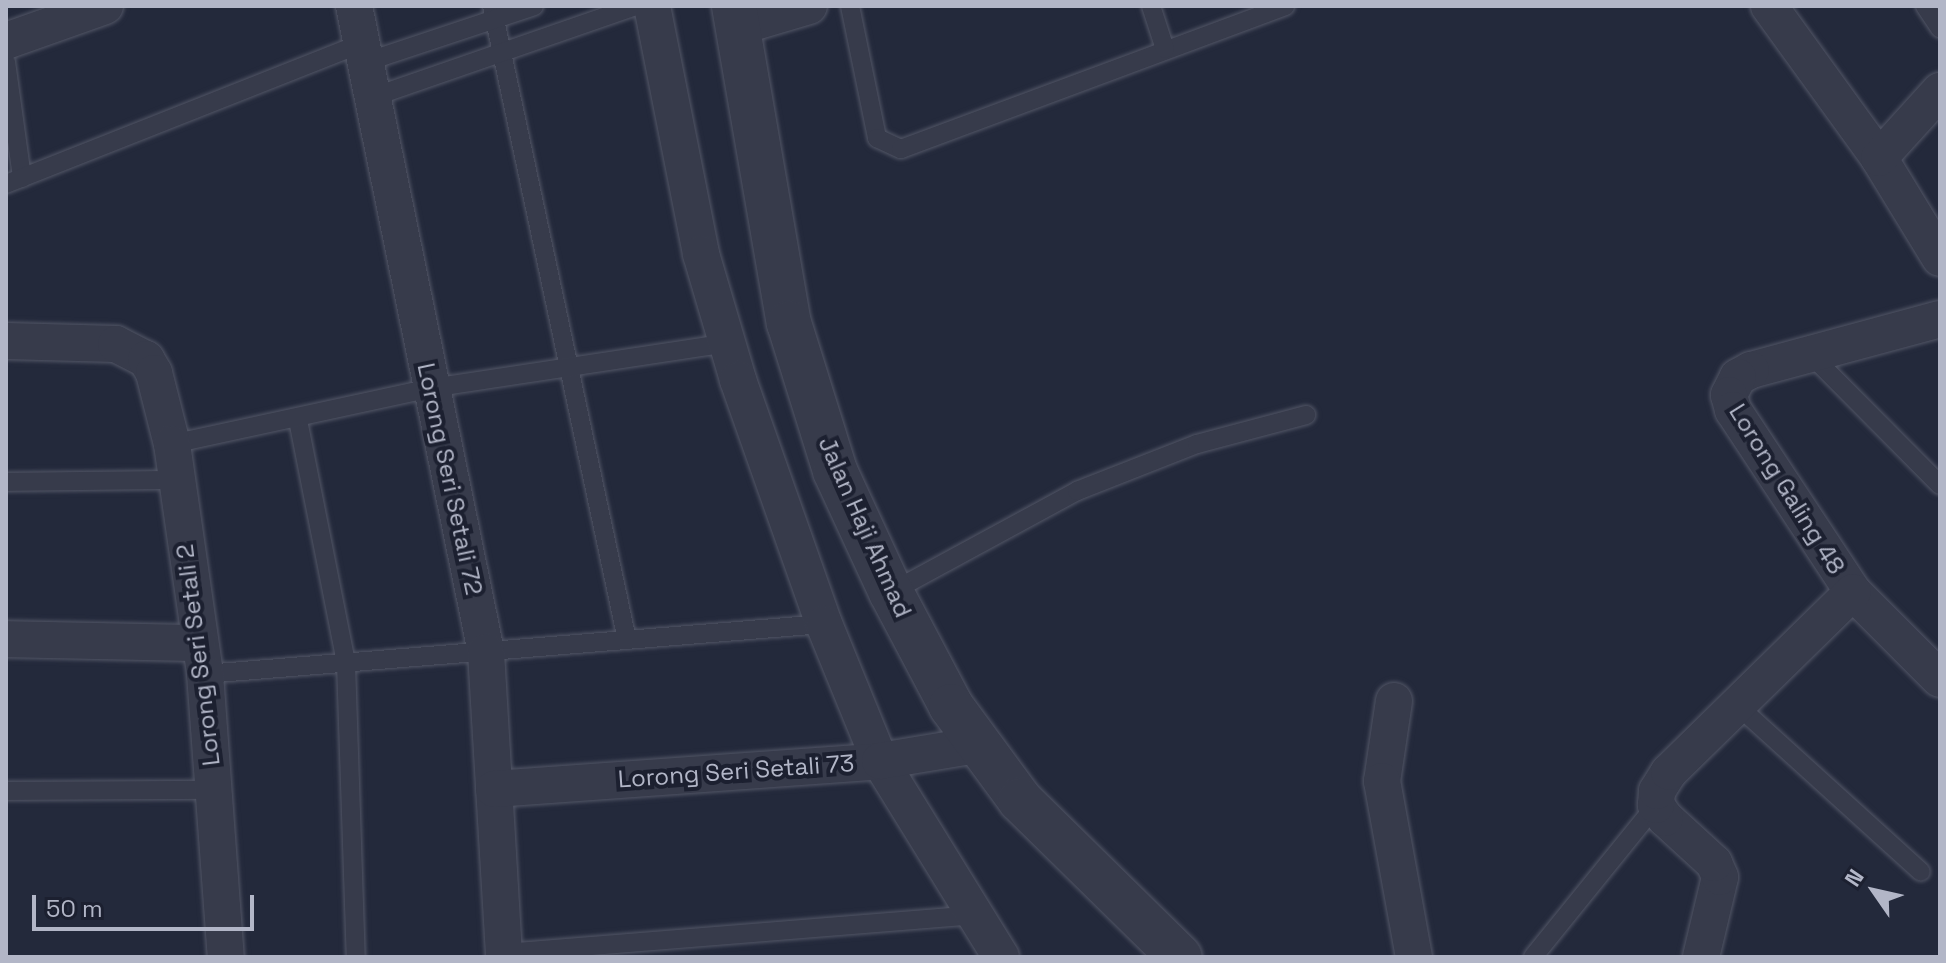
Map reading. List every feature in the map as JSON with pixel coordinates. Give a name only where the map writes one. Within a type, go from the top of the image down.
[{"type":"street","points":[[6,41],[105,6]]},
{"type":"street","name":"Lorong Seri Setali 72","points":[[354,6],[486,652],[504,955]]},
{"type":"street","points":[[652,6],[701,254],[727,343],[824,624],[880,761],[1001,957]]},
{"type":"street","points":[[736,17],[809,6]]},
{"type":"street","points":[[1769,6],[1879,158],[1940,258]]},
{"type":"street","name":"Jalan Haji Ahmad","points":[[736,17],[789,323],[835,471],[891,592],[977,745],[1020,800],[1180,957]]},
{"type":"street","points":[[1879,158],[1940,91]]},
{"type":"street","name":"Lorong Galing 48","points":[[1940,319],[1751,370],[1738,377],[1729,395],[1733,410],[1853,592],[1940,679]]},
{"type":"street","name":"Lorong Seri Setali 2","points":[[6,341],[116,344],[146,359],[172,444],[201,659],[226,957]]},
{"type":"street","points":[[1701,957],[1720,877],[1714,863],[1656,805],[1657,791],[1669,772],[1853,592]]},
{"type":"street","points":[[6,639],[201,659]]},
{"type":"street","points":[[1394,701],[1382,781],[1414,957]]},
{"type":"street","name":"Lorong Seri Setali 73","points":[[494,789],[880,761],[977,745]]},
{"type":"street","points":[[212,957],[226,957]]},
{"type":"lane","points":[[6,62],[14,181],[364,52],[494,12],[534,6]]},
{"type":"lane","points":[[373,97],[636,6]]},
{"type":"lane","points":[[850,6],[877,138],[901,149],[1285,6]]},
{"type":"lane","points":[[1151,6],[1165,49]]},
{"type":"lane","points":[[1925,6],[1940,28]]},
{"type":"lane","points":[[494,12],[627,640]]},
{"type":"lane","points":[[172,444],[298,420],[431,388],[727,343]]},
{"type":"lane","points":[[1811,355],[1940,485]]},
{"type":"lane","points":[[891,592],[1077,491],[1197,444],[1306,415]]},
{"type":"lane","points":[[298,420],[346,663],[356,957]]},
{"type":"lane","points":[[6,482],[177,480]]},
{"type":"lane","points":[[201,659],[346,663],[824,624]]},
{"type":"lane","points":[[1737,705],[1921,872]]},
{"type":"lane","points":[[6,791],[214,790]]},
{"type":"lane","points":[[1533,957],[1656,805]]},
{"type":"lane","points":[[504,955],[976,915]]}]
